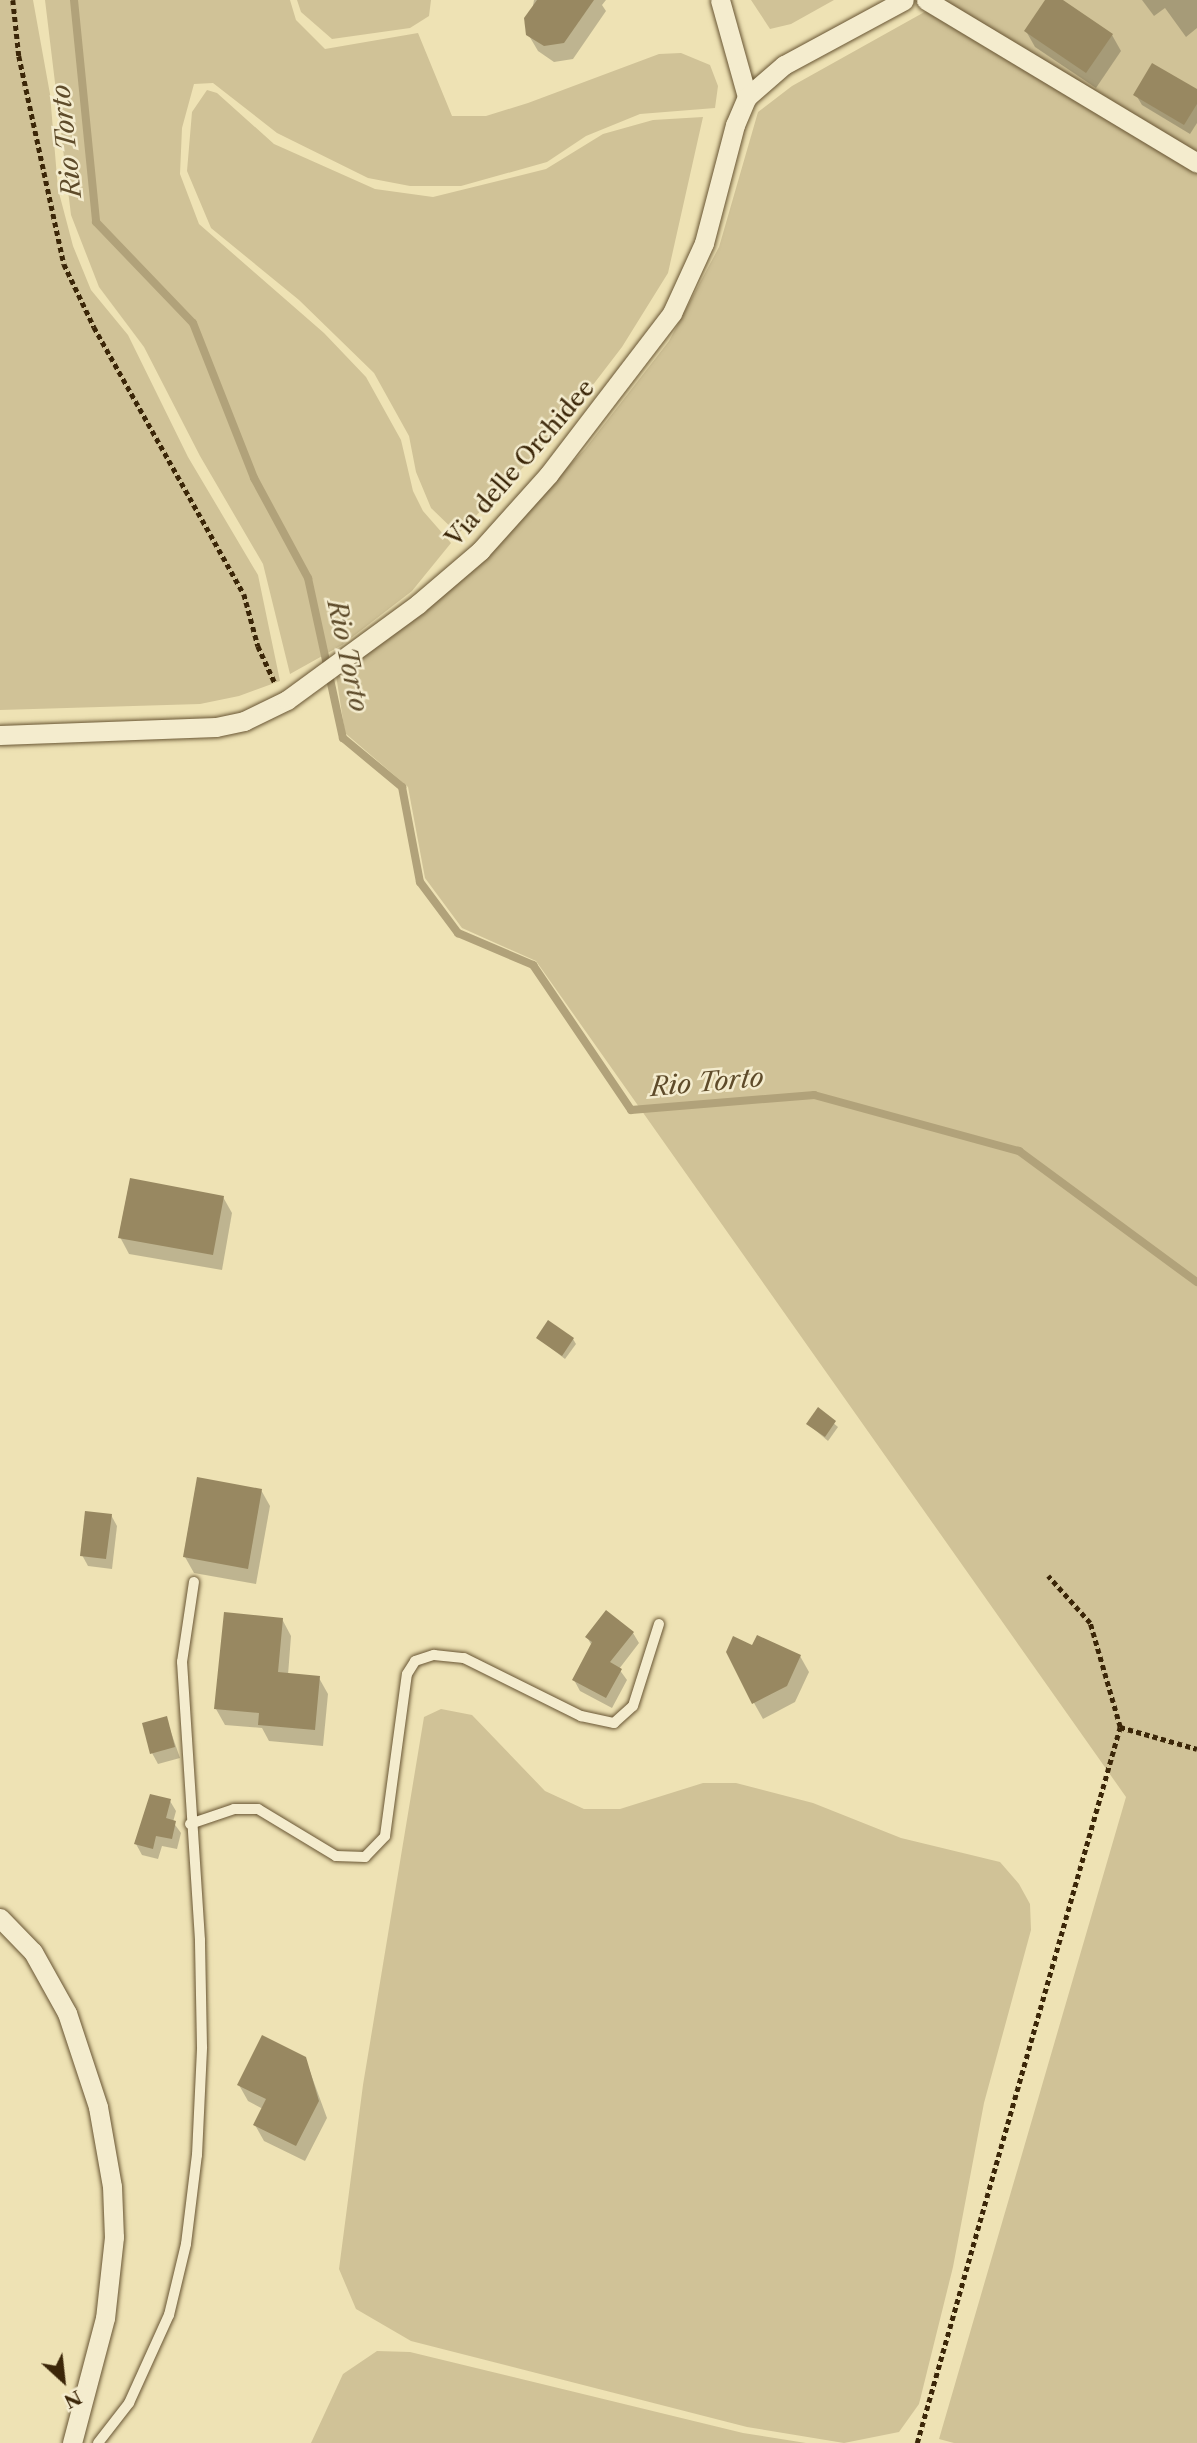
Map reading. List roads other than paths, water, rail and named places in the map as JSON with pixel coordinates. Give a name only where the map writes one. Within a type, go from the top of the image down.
[{"type":"street","points":[[720,0],[747,97]]},
{"type":"street","name":"Via delle Orchidee","points":[[0,735],[216,727],[244,721],[287,700],[418,604],[491,539],[549,474],[650,345],[682,295],[704,243],[735,125],[747,97],[785,65],[904,0]]},
{"type":"street","points":[[926,0],[1197,163]]},
{"type":"street","points":[[0,1918],[33,1952],[67,2013],[98,2107],[112,2186],[114,2237],[104,2318],[72,2443]]},
{"type":"lane","points":[[98,2443],[128,2403],[162,2333],[188,2232],[202,2047],[182,1662],[194,1582]]},
{"type":"lane","points":[[190,1824],[234,1810],[258,1810],[336,1856],[365,1857],[385,1836],[407,1674],[415,1661],[435,1655],[464,1658],[581,1716],[614,1723],[633,1706],[659,1624]]},
{"type":"waterway","name":"Rio Torto","points":[[74,0],[96,222],[193,323],[254,478],[308,578],[343,738],[402,787],[420,882],[458,933],[533,965],[631,1110],[814,1095],[1019,1151],[1197,1282]]}]
